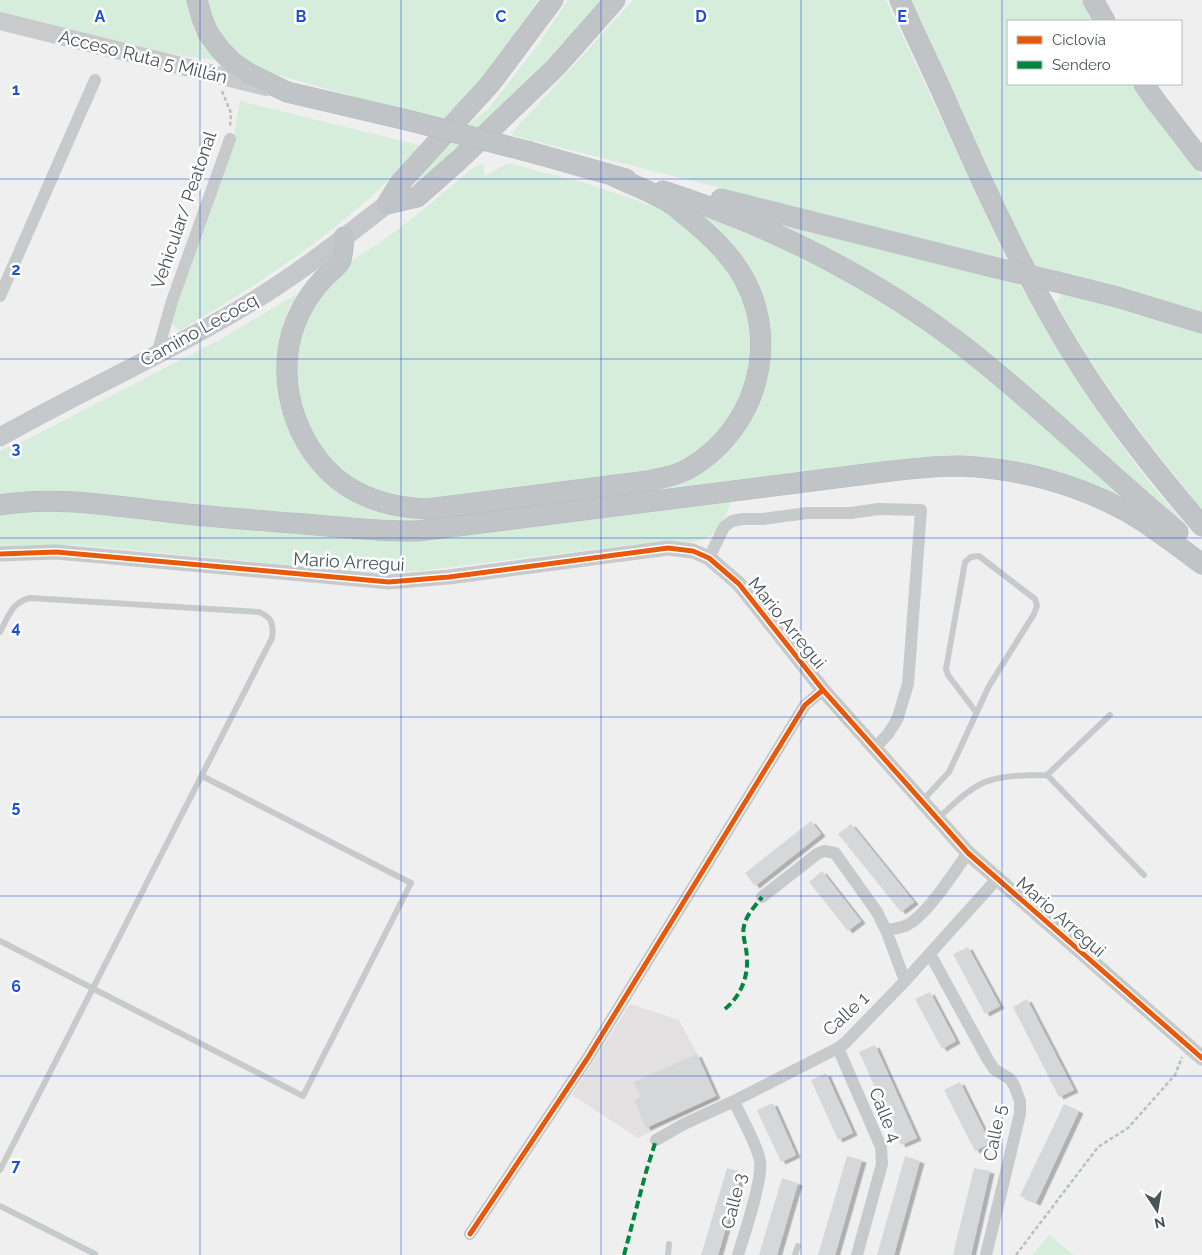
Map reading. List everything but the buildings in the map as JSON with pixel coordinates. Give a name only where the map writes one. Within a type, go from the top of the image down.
[{"type":"highway","points":[[196,0],[208,34],[232,62],[248,73],[287,92],[411,121],[530,152],[614,176],[727,212],[785,238],[882,291],[942,331],[992,369],[1202,553]]},
{"type":"highway","points":[[387,204],[400,183],[490,83],[553,0]]},
{"type":"highway","points":[[387,204],[417,197],[459,160],[555,68],[615,0]]},
{"type":"highway","points":[[900,0],[1014,248],[1049,311],[1085,373],[1155,470],[1202,526]]},
{"type":"highway","points":[[1093,0],[1104,20]]},
{"type":"highway","points":[[1145,85],[1202,160]]},
{"type":"highway","points":[[344,237],[341,262],[313,291],[296,321],[287,362],[289,389],[295,416],[315,458],[333,476],[356,492],[380,502],[403,508],[427,509],[648,482],[687,469],[721,443],[736,425],[755,387],[761,342],[754,303],[747,286],[726,253],[678,208],[614,176]]},
{"type":"highway","points":[[614,176],[657,182],[760,210],[1057,282],[1202,323]]},
{"type":"highway","points":[[0,505],[12,503],[74,503],[396,532],[418,531],[883,472],[959,466],[1000,470],[1079,489],[1124,510],[1157,531],[1202,564]]},
{"type":"main road","name":"Acceso Ruta 5 Millán","points":[[0,21],[287,92]]},
{"type":"main road","name":"Camino Lecocq","points":[[0,437],[158,354],[259,297],[322,255],[387,204]]},
{"type":"street","points":[[0,296],[95,80]]},
{"type":"street","name":"Vehicular/ Peatonal","points":[[158,354],[172,301],[230,139]]},
{"type":"street","points":[[709,558],[724,527],[732,521],[807,513],[850,513],[879,509],[921,510],[908,684],[897,720],[888,734],[874,749]]},
{"type":"street","name":"Mario Arregui","points":[[0,554],[56,552],[389,582],[449,577],[668,548],[693,551],[709,558],[739,584],[823,690],[968,853],[1202,1058]]},
{"type":"street","points":[[470,1234],[587,1059],[805,704],[823,690]]},
{"type":"street","points":[[762,897],[817,854],[829,851],[835,853],[878,912],[905,981]]},
{"type":"street","points":[[886,930],[908,925],[915,919],[930,904],[968,853]]},
{"type":"street","name":"Calle 1","points":[[656,1140],[684,1124],[734,1101],[838,1048],[905,981],[997,879]]},
{"type":"street","name":"Calle 5","points":[[930,954],[987,1058],[994,1069],[1010,1079],[1020,1101],[1020,1114],[986,1255]]},
{"type":"street","name":"Calle 4","points":[[838,1048],[883,1155],[857,1255]]},
{"type":"street","name":"Calle 3","points":[[734,1101],[760,1163],[759,1180],[738,1255]]},
{"type":"lane","points":[[921,802],[949,772],[988,686],[1034,614],[1037,606],[1035,598],[979,556],[972,557],[965,562],[946,664],[948,675],[976,712]]},
{"type":"lane","points":[[0,632],[14,606],[21,600],[30,598],[259,612],[266,615],[271,621],[273,629],[272,638],[0,1170]]},
{"type":"lane","points":[[937,820],[967,793],[985,782],[1021,775],[1047,775],[1110,715]]},
{"type":"lane","points":[[1047,775],[1144,876]]},
{"type":"lane","points":[[0,941],[303,1096],[412,883],[202,776]]},
{"type":"lane","points":[[0,1206],[96,1254]]},
{"type":"lane","points":[[668,1255],[670,1244]]},
{"type":"lane","points":[[795,1255],[798,1246]]},
{"type":"path","points":[[1016,1255],[1098,1147],[1128,1128],[1175,1075],[1186,1044]]},
{"type":"shaded area","points":[[630,1004],[679,1020],[718,1100],[638,1138],[572,1095]]},
{"type":"green space","points":[[0,0],[187,0],[219,61],[171,54],[0,12]]},
{"type":"green space","points":[[204,0],[538,0],[487,76],[451,121],[422,116],[250,67],[220,40]]},
{"type":"green space","points":[[568,0],[601,0],[539,69],[431,177],[415,185],[420,171],[468,125],[488,109],[538,45]]},
{"type":"green space","points":[[633,0],[886,0],[1006,258],[986,255],[511,135]]},
{"type":"green space","points":[[912,0],[1081,0],[1092,20],[1007,20],[1007,85],[1133,85],[1171,139],[1202,177],[1202,312],[1128,290],[1034,266]]},
{"type":"green space","points":[[240,101],[423,146],[366,202],[315,243],[248,289],[179,331],[169,320],[233,141]]},
{"type":"green space","points":[[483,163],[485,176],[508,163],[588,184],[655,207],[699,234],[734,279],[744,301],[753,344],[746,387],[722,432],[688,458],[654,473],[429,500],[412,499],[381,492],[341,468],[330,456],[312,431],[297,385],[296,352],[303,321],[331,281],[342,269],[408,222],[471,169]]},
{"type":"green space","points":[[712,202],[1019,283],[1076,378],[1117,439],[1186,525],[1185,528],[981,352]]},
{"type":"green space","points":[[704,214],[762,237],[870,292],[977,366],[1139,507],[1006,466],[408,523],[298,516],[144,499],[0,496],[0,451],[15,443],[24,441],[219,340],[295,295],[296,299],[290,306],[284,321],[280,348],[296,440],[388,513],[710,461],[768,337],[700,221]]},
{"type":"green space","points":[[1065,291],[1202,330],[1202,509],[1143,435],[1106,384],[1072,330],[1056,303]]},
{"type":"green space","points":[[731,500],[722,522],[716,530],[710,536],[696,542],[662,541],[420,571],[343,570],[76,545],[0,549],[0,511],[67,508],[345,536]]},
{"type":"green space","points":[[1049,1235],[1074,1255],[1032,1255]]},
{"type":"marked path","points":[[725,1009],[736,997],[744,982],[747,966],[743,935],[744,926],[749,914],[762,897]]},
{"type":"marked path","points":[[624,1255],[656,1140]]},
{"type":"cycle path","points":[[0,554],[56,552],[389,582],[449,577],[668,548],[693,551],[709,558],[739,584],[823,690],[968,853],[1202,1058]]},
{"type":"cycle path","points":[[470,1234],[587,1059],[805,705],[823,690]]}]
